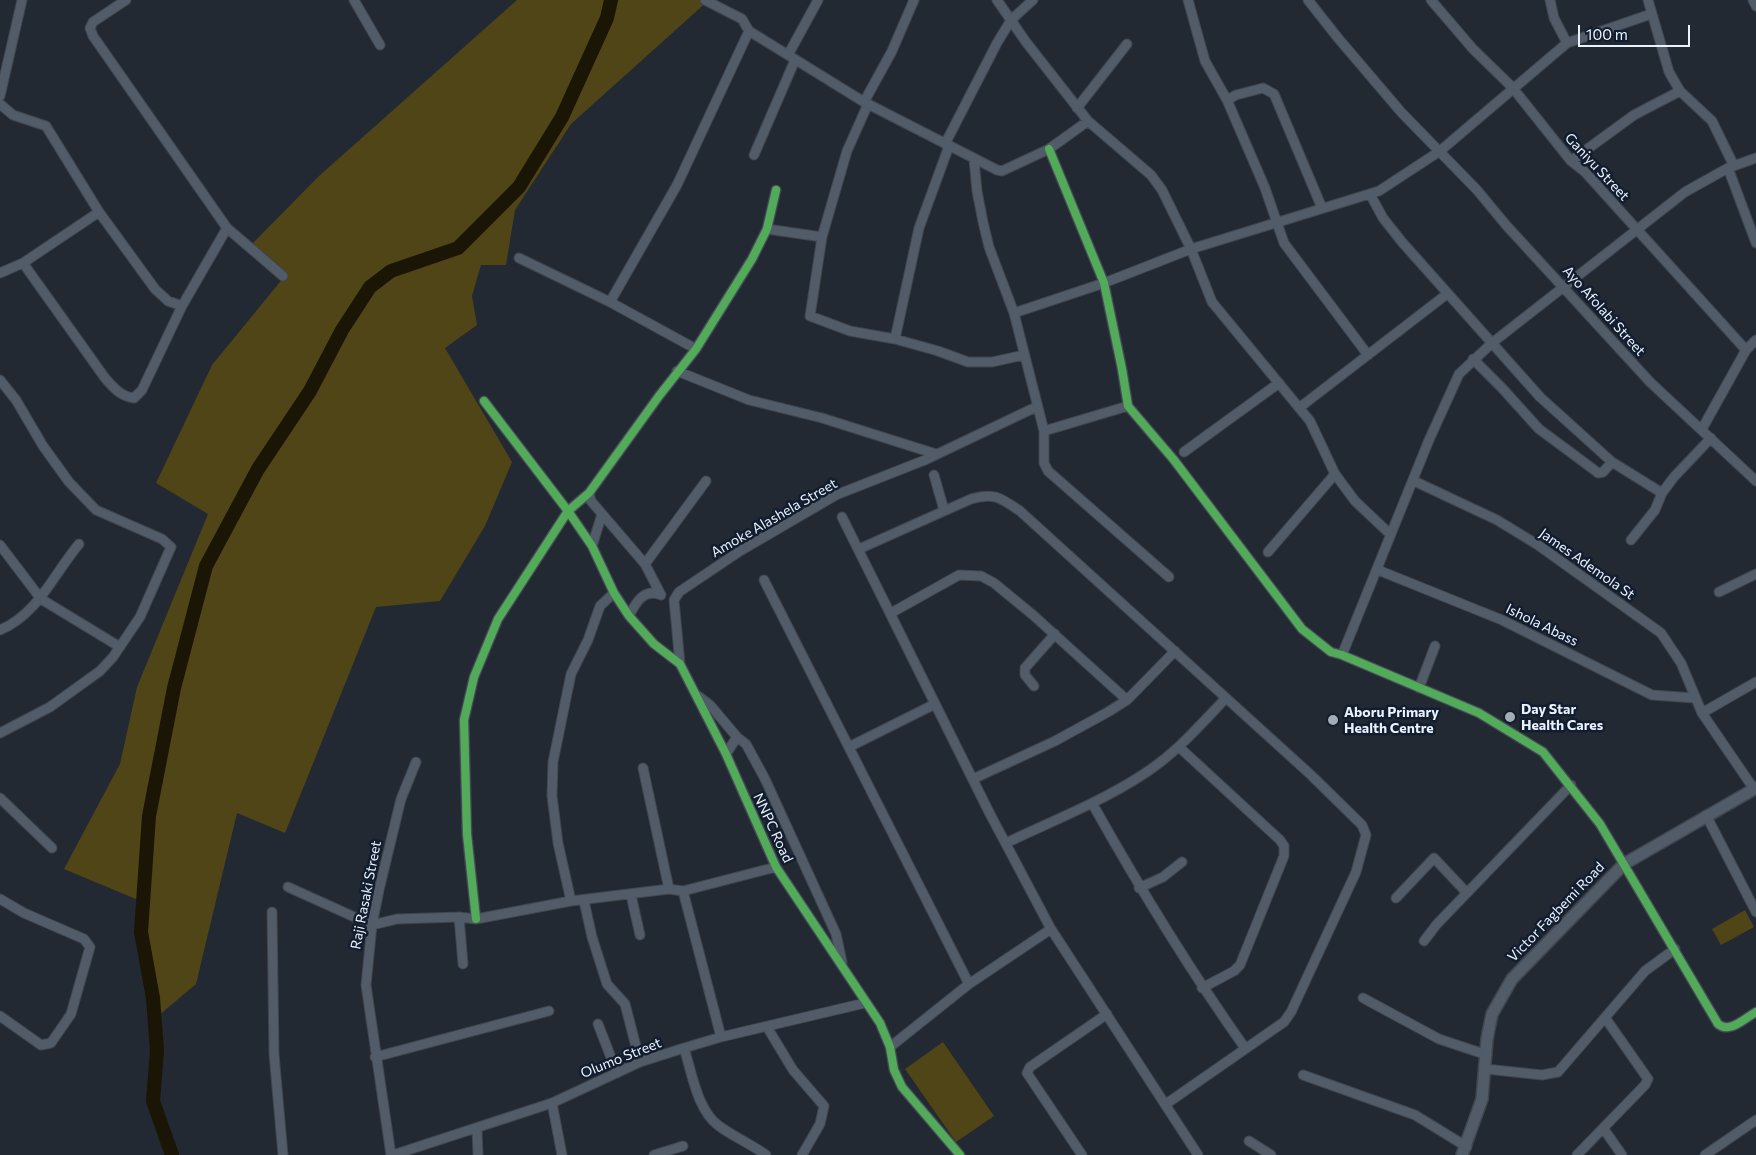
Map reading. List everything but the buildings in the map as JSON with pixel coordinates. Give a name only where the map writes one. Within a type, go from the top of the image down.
[{"type":"street","points":[[0,96],[22,0]]},
{"type":"street","points":[[126,0],[94,22],[90,28],[93,36],[227,228],[283,276]]},
{"type":"street","points":[[354,0],[380,45]]},
{"type":"street","points":[[705,0],[742,19],[749,30],[866,103],[974,160],[1002,171],[1049,149],[1088,121]]},
{"type":"street","points":[[754,155],[792,57],[818,0]]},
{"type":"street","points":[[914,0],[892,51],[866,103],[847,151],[822,237],[810,316],[850,331],[895,339],[968,362],[992,362],[1024,355]]},
{"type":"street","points":[[997,0],[1088,121],[1151,175],[1162,190],[1191,249],[1212,302],[1316,430],[1335,474],[1355,501],[1390,534]]},
{"type":"street","points":[[895,339],[919,228],[947,145],[997,43],[1011,20],[1033,0]]},
{"type":"street","points":[[1188,0],[1205,61],[1226,100],[1278,222],[1284,243],[1295,261],[1368,354]]},
{"type":"street","name":"Ayo Afolabi Street","points":[[1308,0],[1401,112],[1440,151],[1650,382],[1756,481]]},
{"type":"street","name":"Ganiyu Street","points":[[1431,0],[1473,49],[1512,87],[1572,161],[1586,172],[1636,230],[1746,350]]},
{"type":"street","points":[[1550,0],[1554,18],[1567,43]]},
{"type":"street","points":[[1648,0],[1664,62],[1680,91],[1712,121],[1731,167],[1756,243]]},
{"type":"street","points":[[1753,0],[1756,6]]},
{"type":"street","points":[[1014,313],[1104,284],[1191,249],[1379,191],[1440,151],[1512,87],[1567,43],[1651,14]]},
{"type":"street","points":[[610,302],[677,185],[749,30]]},
{"type":"street","points":[[1078,108],[1127,44]]},
{"type":"street","points":[[1226,100],[1236,95],[1262,88],[1274,94],[1322,208]]},
{"type":"street","points":[[1572,161],[1634,115],[1680,91]]},
{"type":"street","points":[[0,104],[13,115],[46,126],[99,212],[156,289],[168,301],[182,306]]},
{"type":"street","points":[[1049,149],[1104,284],[1128,406],[1174,460],[1302,629],[1331,652],[1479,713],[1530,742],[1554,762],[1600,824],[1718,1024],[1729,1028],[1756,1012]]},
{"type":"street","points":[[1342,655],[1378,570],[1390,534],[1454,383],[1473,359],[1563,286],[1685,192],[1731,167],[1756,158]]},
{"type":"street","points":[[974,160],[977,192],[989,246],[1014,313],[1036,407],[1044,431],[1044,462],[1048,471],[1169,577]]},
{"type":"street","points":[[476,919],[467,834],[463,751],[464,720],[468,698],[498,619],[568,510],[589,493],[677,371],[696,349],[752,259],[767,229],[776,190]]},
{"type":"street","points":[[1370,194],[1388,224],[1446,294],[1540,398],[1612,462],[1662,493]]},
{"type":"street","points":[[0,273],[24,263],[99,212]]},
{"type":"street","points":[[24,263],[105,378],[116,391],[125,397],[134,398],[142,390],[182,306],[227,228]]},
{"type":"street","points":[[767,229],[822,237]]},
{"type":"street","points":[[519,258],[610,302],[696,349]]},
{"type":"street","points":[[1299,408],[1446,294]]},
{"type":"street","points":[[1702,429],[1746,350],[1756,340]]},
{"type":"street","points":[[1473,359],[1539,429],[1598,473],[1603,472],[1612,462]]},
{"type":"street","points":[[677,371],[749,400],[822,418],[936,454]]},
{"type":"street","points":[[0,380],[16,400],[43,446],[69,482],[96,510],[171,545],[140,617],[120,647],[100,671],[37,716],[0,733]]},
{"type":"street","points":[[1184,452],[1279,383]]},
{"type":"street","name":"NNPC Road","points":[[484,402],[568,510],[592,546],[614,593],[629,616],[654,644],[680,664],[726,754],[776,867],[880,1023],[890,1047],[894,1070],[902,1087],[960,1155]]},
{"type":"street","points":[[1044,431],[1128,406]]},
{"type":"street","name":"Amoke Alashela Street","points":[[674,600],[679,592],[740,551],[836,495],[936,454],[1036,407]]},
{"type":"street","points":[[1631,540],[1655,510],[1662,493],[1674,477],[1711,438]]},
{"type":"street","points":[[1268,552],[1335,474]]},
{"type":"street","points":[[934,475],[944,510]]},
{"type":"street","points":[[645,564],[706,481]]},
{"type":"street","name":"James Ademola St","points":[[1414,481],[1497,520],[1538,545],[1661,633],[1681,663],[1691,684],[1694,698],[1702,713],[1755,788]]},
{"type":"street","points":[[589,493],[590,501],[645,564],[661,595]]},
{"type":"street","points":[[859,549],[944,510],[988,494],[1002,499],[1020,511],[1175,651],[1362,825],[1366,835],[1356,872],[1291,1012],[1284,1022],[1166,1104]]},
{"type":"street","points":[[592,546],[602,514]]},
{"type":"street","points":[[842,517],[935,704],[1051,929],[1198,1155]]},
{"type":"street","points":[[0,630],[16,624],[41,599],[66,560],[79,544]]},
{"type":"street","points":[[0,545],[41,599],[120,647]]},
{"type":"street","name":"Ishola Abass","points":[[1378,570],[1502,620],[1652,696],[1694,698]]},
{"type":"street","points":[[1719,592],[1756,574]]},
{"type":"street","points":[[891,613],[959,575],[981,576],[994,582],[1127,700]]},
{"type":"street","points":[[764,580],[969,984]]},
{"type":"street","points":[[629,616],[636,601],[645,595],[654,592],[674,600],[680,664]]},
{"type":"street","points":[[571,901],[558,843],[552,796],[553,762],[571,674],[588,640],[600,606],[614,593]]},
{"type":"street","points":[[1034,686],[1025,675],[1025,668],[1054,634]]},
{"type":"street","points":[[1419,688],[1435,646]]},
{"type":"street","points":[[973,778],[1055,741],[1127,700],[1175,651]]},
{"type":"street","points":[[1702,713],[1756,682]]},
{"type":"street","points":[[696,695],[723,719],[736,737],[746,744],[765,779],[836,934],[844,970]]},
{"type":"street","points":[[1006,843],[1092,803],[1156,765],[1179,747],[1226,698]]},
{"type":"street","points":[[848,747],[935,704]]},
{"type":"street","points":[[726,754],[736,737]]},
{"type":"street","points":[[1179,747],[1232,793],[1284,846],[1284,856],[1240,965],[1234,971],[1202,988]]},
{"type":"street","name":"Raji Rasaki Street","points":[[392,1155],[375,1057],[366,985],[372,925],[394,827],[408,778],[416,762]]},
{"type":"street","points":[[643,768],[669,889]]},
{"type":"street","points":[[1424,940],[1571,785]]},
{"type":"street","name":"Victor Fagbemi Road","points":[[1464,1151],[1479,1110],[1486,1069],[1487,1039],[1492,1014],[1512,979],[1624,864],[1755,788]]},
{"type":"street","points":[[0,798],[52,848]]},
{"type":"street","points":[[1092,803],[1139,888],[1202,988],[1245,1048]]},
{"type":"street","points":[[1706,815],[1756,912]]},
{"type":"street","points":[[1396,898],[1434,858],[1467,893]]},
{"type":"street","points":[[1139,888],[1163,877],[1182,862]]},
{"type":"street","points":[[288,887],[372,925],[397,919],[459,917],[476,919],[571,901],[584,902],[669,889],[683,891],[776,867]]},
{"type":"street","points":[[683,891],[721,1037]]},
{"type":"street","points":[[631,894],[640,935]]},
{"type":"street","points":[[0,900],[24,913],[84,939],[90,947],[71,1014],[50,1043],[41,1045],[0,1016]]},
{"type":"street","points":[[584,902],[592,937],[607,984],[625,1004],[640,1062]]},
{"type":"street","points":[[272,912],[274,1054],[282,1155]]},
{"type":"street","points":[[459,917],[463,964]]},
{"type":"street","points":[[890,1047],[969,984],[1051,929]]},
{"type":"street","points":[[1486,1069],[1542,1076],[1558,1072],[1606,1019],[1645,971],[1675,949]]},
{"type":"street","points":[[1363,998],[1438,1039],[1487,1054]]},
{"type":"street","name":"Olumo Street","points":[[392,1155],[477,1129],[552,1103],[640,1062],[721,1037],[865,1003]]},
{"type":"street","points":[[375,1057],[549,1012]]},
{"type":"street","points":[[1082,1155],[1027,1073],[1030,1067],[1107,1014]]},
{"type":"street","points":[[1577,1155],[1645,1085],[1648,1079],[1606,1019]]},
{"type":"street","points":[[598,1024],[617,1073]]},
{"type":"street","points":[[767,1027],[793,1070],[824,1106],[820,1124],[802,1155]]},
{"type":"street","points":[[684,1048],[703,1106],[710,1116],[718,1125],[766,1155]]},
{"type":"street","points":[[1303,1075],[1415,1115],[1464,1151]]},
{"type":"street","points":[[552,1103],[562,1155]]},
{"type":"street","points":[[1705,1155],[1756,1120]]},
{"type":"street","points":[[1603,1128],[1622,1155]]},
{"type":"street","points":[[477,1129],[478,1155]]},
{"type":"street","points":[[1249,1141],[1270,1155]]},
{"type":"street","points":[[654,1155],[683,1146]]},
{"type":"shaded area","points":[[517,0],[709,0],[571,124],[515,210],[506,265],[481,265],[472,296],[477,325],[445,348],[512,462],[485,526],[440,601],[376,607],[285,833],[237,813],[196,984],[151,1022],[143,902],[64,869],[120,764],[137,687],[208,514],[156,483],[212,365],[284,277],[252,244],[319,176]]},
{"type":"shaded area","points":[[1745,910],[1754,927],[1721,945],[1712,929]]},
{"type":"shaded area","points":[[943,1042],[994,1116],[956,1142],[905,1069]]},
{"type":"waterway","points":[[172,1155],[153,1101],[157,1051],[153,998],[141,932],[149,816],[174,688],[206,566],[258,469],[310,391],[342,330],[370,287],[391,271],[458,248],[519,187],[562,117],[607,18],[611,0]]},
{"type":"cycle path","points":[[1049,149],[1104,283],[1128,406],[1174,460],[1302,629],[1331,652],[1479,713],[1543,752],[1600,824],[1718,1024],[1723,1027],[1732,1026],[1756,1012]]},
{"type":"cycle path","points":[[476,919],[467,834],[464,720],[474,677],[498,619],[568,511],[589,493],[659,396],[696,349],[752,259],[767,229],[776,190]]},
{"type":"cycle path","points":[[484,401],[568,511],[592,546],[614,593],[629,616],[654,644],[680,664],[726,754],[776,867],[880,1023],[890,1047],[894,1070],[902,1087],[960,1155]]},
{"type":"place","name":"Day Star Health Cares","points":[[1510,717]]},
{"type":"place","name":"Aboru Primary Health Centre","points":[[1333,720]]}]
